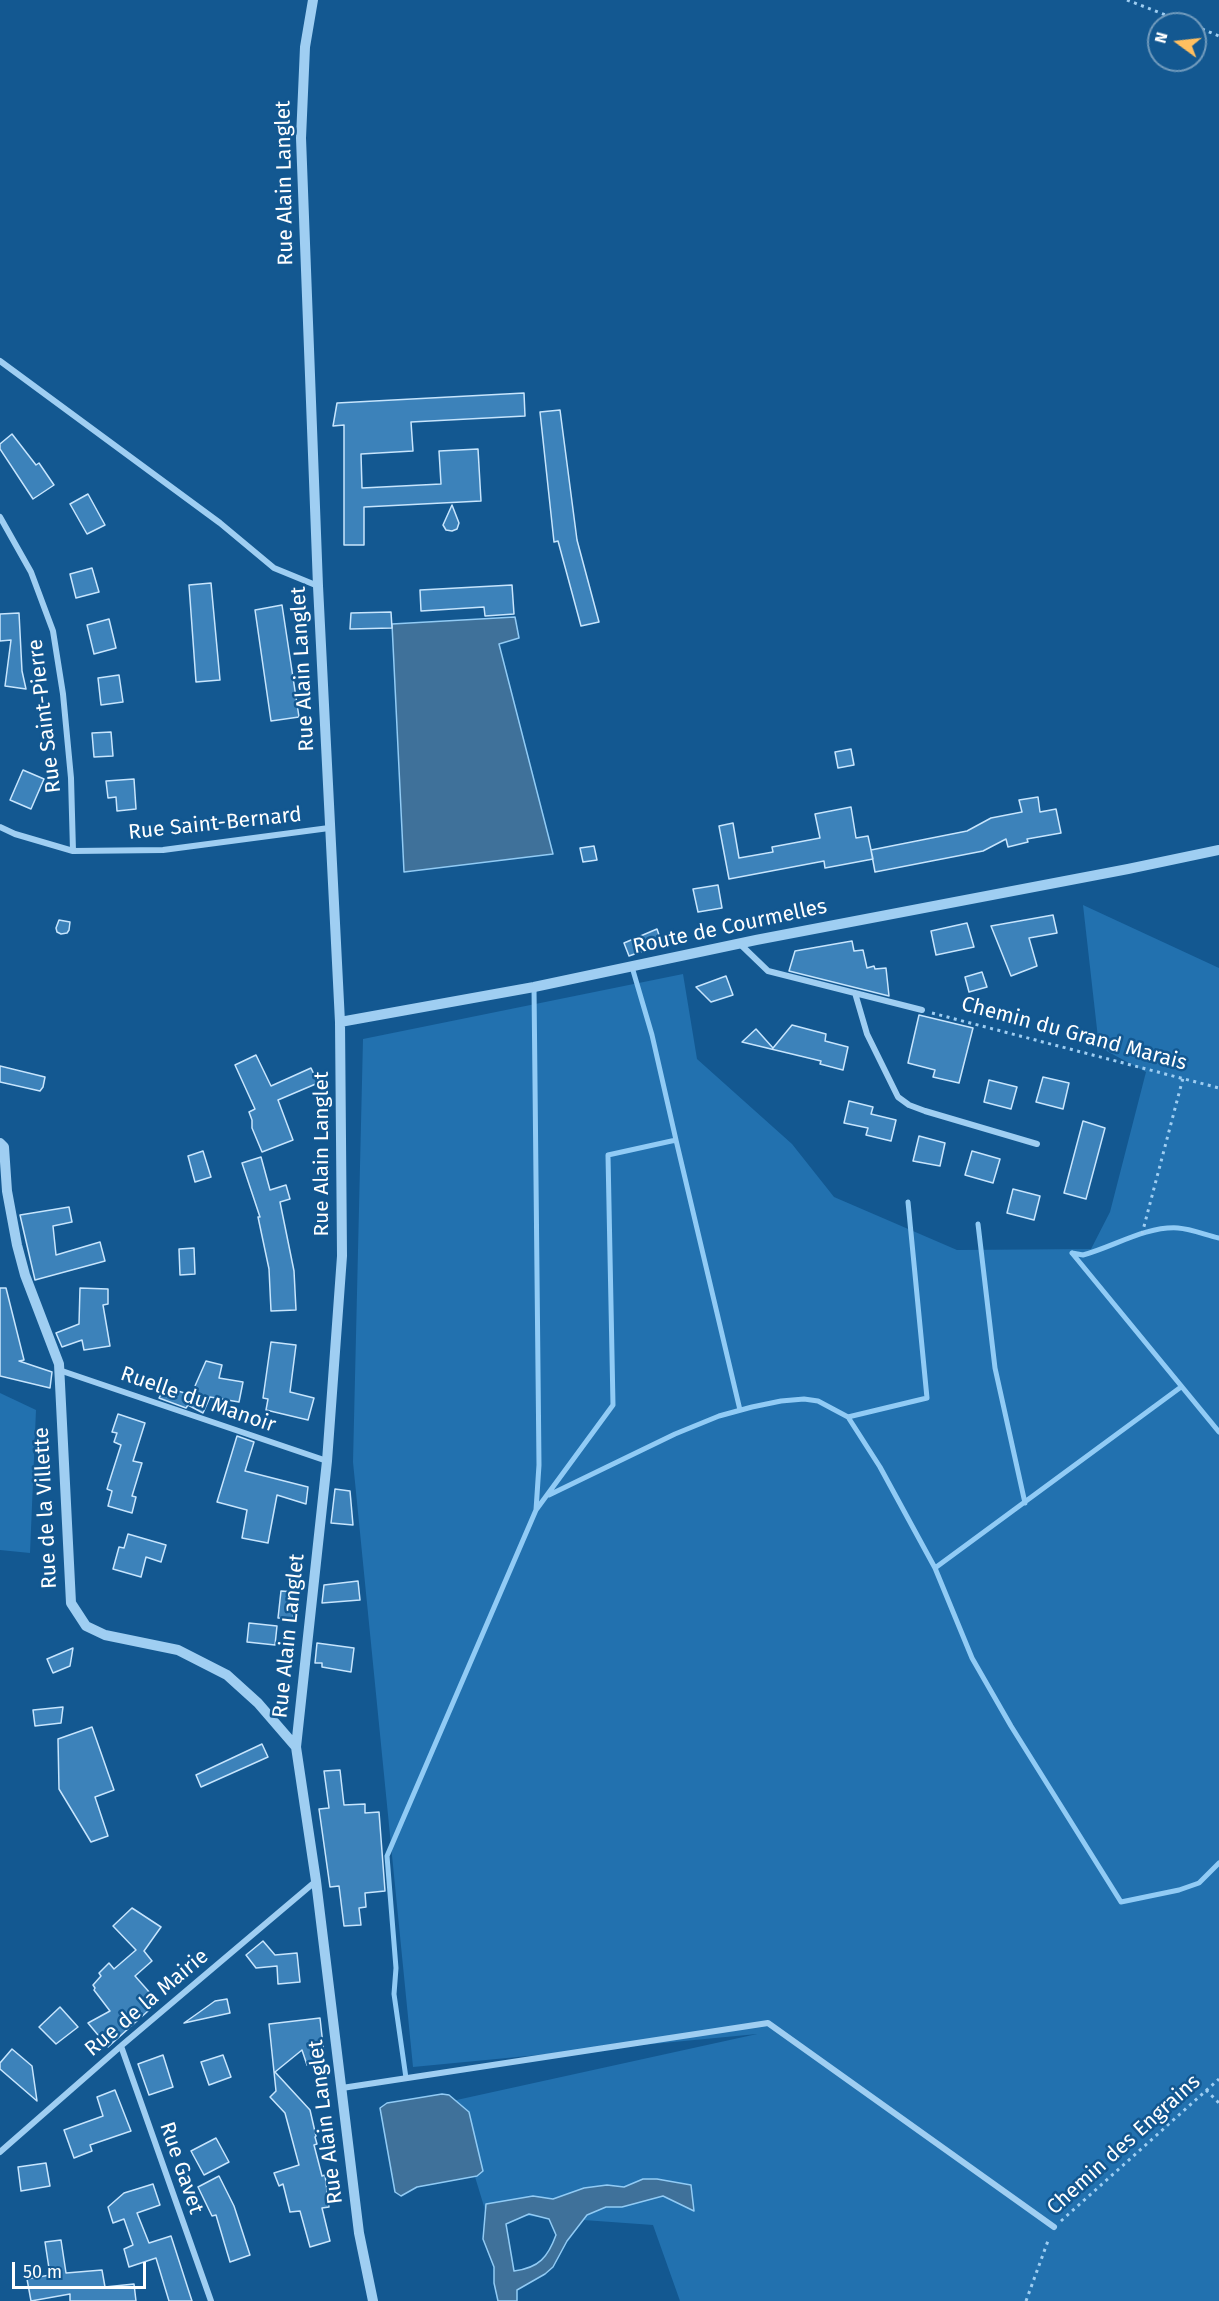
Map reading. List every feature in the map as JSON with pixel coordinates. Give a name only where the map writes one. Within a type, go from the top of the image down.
[{"type":"street","name":"Rue Alain Langlet","points":[[313,0],[305,47],[301,138],[318,586],[340,1022],[342,1256],[327,1461],[296,1747],[316,1881],[359,2233],[373,2301]]},
{"type":"street","points":[[0,361],[220,523],[274,568],[318,586]]},
{"type":"street","name":"Rue Saint-Pierre","points":[[0,517],[31,572],[53,631],[63,694],[71,778],[73,851]]},
{"type":"street","name":"Rue Saint-Bernard","points":[[0,827],[15,834],[73,851],[163,850],[329,828]]},
{"type":"street","name":"Route de Courmelles","points":[[340,1022],[537,986],[1219,850]]},
{"type":"street","points":[[739,944],[768,971],[922,1010]]},
{"type":"street","points":[[855,993],[867,1034],[898,1096],[909,1105],[925,1111],[1037,1144]]},
{"type":"street","name":"Rue de la Villette","points":[[0,1143],[4,1147],[7,1191],[16,1245],[58,1364],[71,1603],[86,1626],[105,1635],[178,1650],[227,1675],[258,1703],[296,1747]]},
{"type":"street","name":"Ruelle du Manoir","points":[[59,1371],[327,1461]]},
{"type":"street","name":"Rue de la Mairie","points":[[0,2152],[120,2046],[316,1881]]},
{"type":"street","points":[[342,2088],[768,2023],[1054,2227]]},
{"type":"street","name":"Rue Gavet","points":[[120,2046],[211,2301]]},
{"type":"path","points":[[1127,0],[1158,12]]},
{"type":"path","name":"Chemin du Grand Marais","points":[[922,1010],[1219,1088]]},
{"type":"path","points":[[1142,1234],[1183,1078]]},
{"type":"path","name":"Chemin des Engrains","points":[[1026,2301],[1054,2227],[1219,2079]]},
{"type":"path","points":[[1206,2090],[1219,2103]]},
{"type":"shaded area","points":[[515,617],[519,638],[499,644],[553,854],[404,872],[392,624]]},
{"type":"shaded area","points":[[1083,905],[1219,968],[1219,2301],[680,2301],[653,2225],[486,2213],[452,2101],[757,2034],[413,2067],[353,1462],[363,1039],[683,974],[697,1059],[792,1144],[834,1197],[957,1250],[1091,1249],[1110,1212],[1146,1072],[1099,1047]]},
{"type":"shaded area","points":[[0,1393],[36,1410],[30,1553],[0,1550]]},
{"type":"shaded area","points":[[442,2094],[449,2095],[469,2112],[483,2171],[477,2176],[417,2187],[401,2196],[395,2192],[380,2108],[387,2103]]},
{"type":"shaded area","points":[[643,2179],[691,2185],[694,2211],[663,2196],[622,2207],[606,2207],[587,2215],[567,2241],[553,2267],[517,2290],[517,2301],[498,2301],[494,2283],[494,2267],[483,2239],[486,2204],[533,2196],[553,2199],[584,2188],[607,2185],[624,2187]],"holes":[[[529,2214],[549,2219],[556,2235],[546,2255],[536,2264],[514,2271],[506,2224]]]},
{"type":"building","points":[[524,393],[525,416],[411,422],[413,451],[361,454],[362,488],[441,484],[439,451],[478,449],[481,501],[364,507],[364,545],[344,545],[344,425],[333,426],[337,403]]},
{"type":"building","points":[[560,410],[577,540],[599,622],[581,626],[558,541],[554,542],[540,412]]},
{"type":"building","points":[[12,434],[36,465],[39,463],[54,485],[33,499],[0,449],[0,444]]},
{"type":"building","points":[[88,494],[105,525],[87,534],[70,504]]},
{"type":"building","points":[[452,505],[459,523],[457,529],[452,531],[446,530],[443,525]]},
{"type":"building","points":[[92,568],[99,592],[76,598],[70,574]]},
{"type":"building","points":[[211,583],[220,680],[196,682],[189,585]]},
{"type":"building","points":[[512,585],[514,614],[485,616],[484,607],[421,611],[420,590]]},
{"type":"building","points":[[282,605],[299,717],[271,721],[255,610]]},
{"type":"building","points":[[391,612],[392,628],[350,629],[351,613]]},
{"type":"building","points":[[19,613],[22,671],[26,689],[5,686],[11,640],[0,641],[0,614]]},
{"type":"building","points":[[109,619],[116,648],[94,654],[87,625]]},
{"type":"building","points":[[119,675],[123,702],[101,705],[98,678]]},
{"type":"building","points":[[111,732],[113,756],[94,757],[92,733]]},
{"type":"building","points":[[851,749],[854,765],[838,768],[835,752]]},
{"type":"building","points":[[23,770],[44,779],[31,809],[10,800]]},
{"type":"building","points":[[134,779],[136,809],[117,811],[116,797],[108,798],[106,781]]},
{"type":"building","points":[[1038,797],[1040,812],[1056,809],[1061,833],[1027,839],[1028,842],[1008,847],[1006,839],[983,851],[875,872],[871,850],[967,831],[991,818],[1022,812],[1019,800]]},
{"type":"building","points":[[851,807],[856,838],[868,836],[873,859],[825,868],[824,861],[729,879],[719,826],[733,823],[739,858],[773,852],[772,847],[820,838],[815,814]]},
{"type":"building","points":[[594,846],[597,860],[583,862],[580,848]]},
{"type":"building","points":[[718,885],[722,908],[698,912],[693,889]]},
{"type":"building","points":[[1053,915],[1057,933],[1029,938],[1037,966],[1011,976],[991,926]]},
{"type":"building","points":[[59,920],[70,922],[67,933],[57,932]]},
{"type":"building","points":[[967,923],[974,947],[936,955],[931,931]]},
{"type":"building","points":[[657,929],[662,944],[629,956],[624,943]]},
{"type":"building","points":[[852,941],[854,951],[863,950],[867,968],[874,966],[875,969],[886,968],[889,996],[789,971],[795,951]]},
{"type":"building","points":[[982,972],[987,987],[969,992],[965,977]]},
{"type":"building","points":[[726,976],[733,995],[711,1002],[696,987]]},
{"type":"building","points":[[919,1015],[973,1028],[959,1083],[933,1077],[935,1070],[908,1063]]},
{"type":"building","points":[[792,1025],[826,1034],[825,1041],[848,1047],[843,1070],[820,1064],[821,1061],[742,1042],[756,1029],[773,1048]]},
{"type":"building","points":[[256,1055],[271,1086],[311,1068],[318,1083],[278,1100],[293,1140],[262,1152],[252,1128],[249,1112],[255,1109],[235,1065]]},
{"type":"building","points":[[0,1066],[45,1077],[43,1087],[40,1091],[0,1082]]},
{"type":"building","points":[[1043,1077],[1069,1083],[1063,1109],[1036,1102]]},
{"type":"building","points":[[989,1080],[1017,1087],[1011,1109],[984,1102]]},
{"type":"building","points":[[849,1101],[873,1107],[871,1114],[896,1120],[891,1141],[866,1135],[868,1128],[844,1123]]},
{"type":"building","points":[[1083,1121],[1105,1128],[1086,1199],[1064,1193]]},
{"type":"building","points":[[919,1136],[945,1143],[940,1166],[913,1161]]},
{"type":"building","points":[[203,1151],[211,1177],[195,1182],[188,1156]]},
{"type":"building","points":[[972,1151],[1000,1159],[993,1183],[965,1175]]},
{"type":"building","points":[[261,1157],[270,1190],[286,1185],[290,1199],[280,1202],[294,1271],[296,1310],[271,1311],[269,1269],[258,1217],[260,1217],[242,1163]]},
{"type":"building","points":[[1013,1189],[1040,1196],[1034,1220],[1007,1213]]},
{"type":"building","points":[[69,1207],[72,1222],[53,1226],[56,1255],[100,1242],[105,1261],[35,1280],[20,1215]]},
{"type":"building","points":[[194,1248],[195,1274],[180,1275],[179,1249]]},
{"type":"building","points":[[0,1288],[6,1288],[24,1360],[19,1361],[52,1372],[50,1388],[0,1376]]},
{"type":"building","points":[[80,1288],[108,1289],[108,1304],[103,1305],[110,1346],[84,1350],[82,1340],[62,1347],[56,1333],[79,1324]]},
{"type":"building","points":[[271,1342],[296,1345],[290,1392],[314,1398],[308,1420],[266,1410],[268,1399],[263,1398]]},
{"type":"building","points":[[206,1361],[222,1365],[219,1378],[243,1382],[239,1402],[210,1397],[203,1413],[188,1405],[186,1408],[159,1398],[165,1387],[191,1395]]},
{"type":"building","points":[[118,1414],[145,1423],[133,1461],[142,1463],[132,1496],[136,1497],[132,1513],[108,1506],[112,1491],[107,1489],[121,1445],[114,1442],[117,1433],[112,1432]]},
{"type":"building","points":[[237,1436],[254,1442],[245,1471],[308,1487],[306,1504],[277,1495],[268,1543],[242,1538],[247,1510],[217,1502]]},
{"type":"building","points":[[335,1489],[350,1491],[353,1525],[331,1523]]},
{"type":"building","points":[[128,1534],[166,1545],[161,1562],[146,1557],[141,1577],[113,1569],[119,1547],[124,1548]]},
{"type":"building","points":[[358,1581],[360,1600],[322,1603],[324,1585]]},
{"type":"building","points":[[281,1591],[296,1592],[293,1619],[278,1618]]},
{"type":"building","points":[[249,1623],[277,1626],[275,1645],[247,1642]]},
{"type":"building","points":[[317,1643],[354,1648],[351,1672],[322,1667],[322,1663],[315,1663]]},
{"type":"building","points":[[73,1648],[70,1666],[53,1673],[47,1659]]},
{"type":"building","points":[[63,1707],[61,1723],[35,1726],[33,1710]]},
{"type":"building","points":[[92,1727],[114,1790],[95,1797],[108,1836],[91,1842],[59,1789],[58,1739]]},
{"type":"building","points":[[262,1744],[268,1757],[201,1787],[196,1775]]},
{"type":"building","points":[[340,1770],[344,1805],[365,1804],[365,1813],[379,1812],[385,1891],[365,1893],[366,1907],[359,1908],[361,1925],[344,1926],[339,1886],[330,1887],[319,1809],[329,1808],[324,1771]]},
{"type":"building","points":[[132,1908],[161,1927],[144,1951],[152,1961],[135,1976],[158,2002],[108,2047],[88,2023],[110,2011],[94,1990],[93,1985],[101,1976],[99,1973],[109,1963],[114,1969],[136,1950],[113,1926]]},
{"type":"building","points":[[263,1941],[275,1955],[297,1953],[300,1982],[278,1984],[277,1966],[256,1968],[246,1955]]},
{"type":"building","points":[[227,1999],[230,2013],[184,2023],[215,2001]]},
{"type":"building","points":[[60,2007],[78,2027],[56,2044],[39,2027]]},
{"type":"building","points":[[320,2018],[324,2054],[307,2065],[302,2050],[275,2072],[310,2110],[317,2144],[314,2145],[322,2176],[325,2175],[329,2207],[322,2208],[330,2241],[310,2247],[300,2211],[290,2212],[283,2184],[279,2186],[274,2173],[299,2165],[285,2113],[270,2097],[276,2091],[269,2024]]},
{"type":"building","points":[[12,2049],[32,2066],[37,2101],[0,2069],[0,2063]]},
{"type":"building","points":[[163,2055],[173,2087],[149,2095],[138,2064]]},
{"type":"building","points":[[223,2055],[231,2077],[209,2085],[201,2062]]},
{"type":"building","points":[[115,2090],[131,2131],[90,2145],[92,2151],[74,2158],[64,2130],[103,2116],[97,2097]]},
{"type":"building","points":[[216,2138],[229,2162],[204,2175],[191,2151]]},
{"type":"building","points":[[46,2163],[50,2186],[21,2191],[18,2167]]},
{"type":"building","points":[[219,2176],[234,2206],[250,2255],[230,2262],[216,2215],[212,2216],[198,2187]]},
{"type":"building","points":[[153,2184],[160,2205],[137,2213],[149,2243],[171,2236],[192,2301],[169,2301],[156,2258],[129,2267],[124,2249],[133,2245],[124,2219],[113,2223],[108,2207],[124,2193]]},
{"type":"building","points":[[61,2240],[66,2273],[102,2270],[105,2287],[134,2284],[136,2301],[70,2301],[70,2294],[31,2301],[27,2279],[50,2275],[45,2242]]},
{"type":"waterway","points":[[406,2078],[394,1994],[396,1968],[387,1856],[536,1510],[613,1405],[608,1155],[676,1140],[652,1035],[632,967]]},
{"type":"waterway","points":[[534,987],[539,1465],[536,1510]]},
{"type":"waterway","points":[[676,1140],[740,1410]]},
{"type":"waterway","points":[[848,1417],[927,1398],[908,1202]]},
{"type":"waterway","points":[[978,1224],[995,1368],[1025,1503]]},
{"type":"waterway","points":[[1072,1253],[1083,1255],[1154,1230],[1166,1228],[1178,1228],[1219,1238]]},
{"type":"waterway","points":[[1072,1253],[1219,1432]]},
{"type":"waterway","points":[[935,1568],[1181,1387]]},
{"type":"waterway","points":[[549,1495],[675,1434],[719,1416],[752,1407],[804,1399],[818,1401],[848,1417],[880,1467],[935,1568],[972,1658],[1011,1726],[1121,1902],[1179,1890],[1199,1883],[1219,1863]]}]
